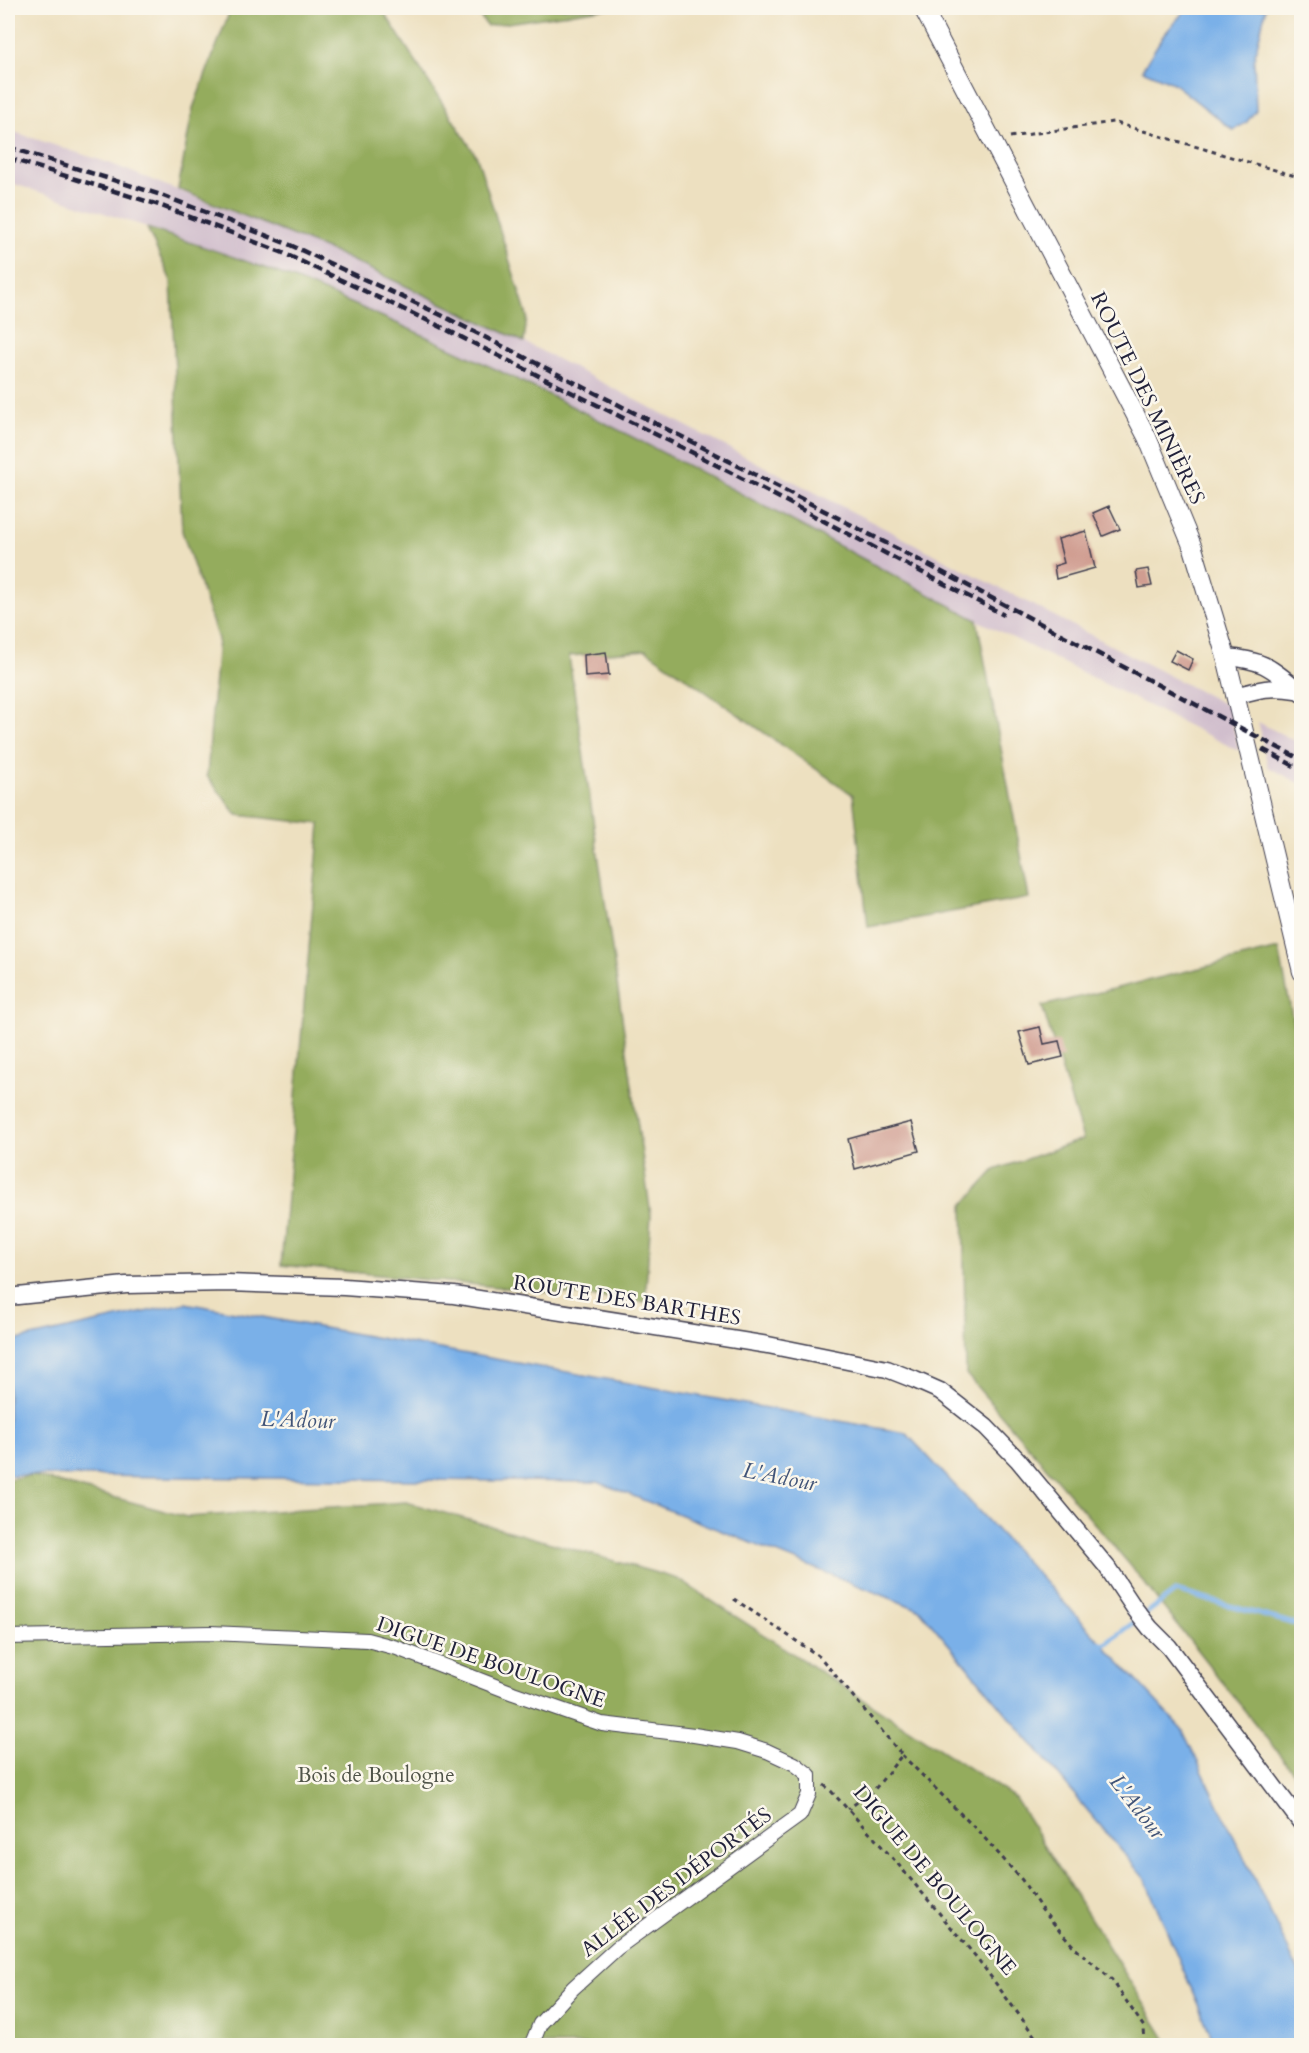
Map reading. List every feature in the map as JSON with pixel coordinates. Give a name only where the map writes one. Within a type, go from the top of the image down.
[{"type":"main road","name":"ROUTE DES MINIÈRES","points":[[923,8],[1147,438],[1193,549],[1226,657],[1302,972]]},
{"type":"street","points":[[1226,657],[1255,661],[1272,668],[1300,692]]},
{"type":"street","points":[[1236,696],[1276,687],[1300,692]]},
{"type":"street","name":"ROUTE DES BARTHES","points":[[8,1297],[126,1285],[228,1283],[344,1287],[454,1295],[768,1345],[864,1363],[915,1380],[940,1391],[986,1427],[1018,1460],[1107,1567],[1135,1609],[1169,1647],[1302,1824]]},
{"type":"street","name":"DIGUE DE BOULOGNE","points":[[8,1637],[210,1633],[367,1640],[397,1648],[513,1693],[602,1724],[738,1742],[767,1751],[795,1764],[809,1775]]},
{"type":"street","name":"ALLÉE DES DÉPORTÉS","points":[[531,2046],[540,2024],[573,1988],[617,1948],[800,1815],[809,1794],[809,1775]]},
{"type":"path","points":[[992,140],[1113,122],[1302,178]]},
{"type":"path","points":[[734,1599],[820,1657],[902,1755],[980,1833],[1022,1880],[1042,1910],[1075,1948],[1112,1980],[1144,2027],[1145,2046]]},
{"type":"path","points":[[848,1809],[875,1789],[902,1755]]},
{"type":"path","name":"DIGUE DE BOULOGNE","points":[[809,1775],[831,1791],[897,1863],[977,1958],[1042,2046]]},
{"type":"shaded area","points":[[8,130],[109,163],[336,253],[524,342],[1228,706],[1239,751],[977,620],[694,468],[465,355],[294,279],[147,227],[8,182]]},
{"type":"shaded area","points":[[1258,722],[1301,744],[1301,784],[1268,767]]},
{"type":"green space","points":[[231,8],[382,9],[477,157],[527,316],[524,342],[336,253],[178,189],[193,108]]},
{"type":"green space","points":[[474,8],[608,8],[487,26]]},
{"type":"green space","points":[[147,228],[296,280],[470,357],[640,441],[977,620],[1029,898],[868,927],[853,795],[646,650],[569,656],[651,1215],[645,1302],[281,1265],[320,824],[237,815],[207,776],[218,639],[182,531],[171,281]]},
{"type":"green space","points":[[1279,949],[1302,1068],[1301,1782],[1130,1565],[966,1374],[963,1205],[995,1170],[1083,1139],[1042,1006]]},
{"type":"green space","name":"Bois de Boulogne","points":[[34,1476],[187,1517],[406,1502],[678,1579],[1015,1798],[1170,2045],[8,2045],[8,1479]]},
{"type":"water","points":[[1187,8],[1266,8],[1254,59],[1256,110],[1246,123],[1233,130],[1173,83],[1142,70],[1163,36]]},
{"type":"water","name":"L'Adour","points":[[185,1303],[906,1433],[1182,1729],[1301,1976],[1301,2045],[1215,2045],[1145,1879],[920,1610],[598,1482],[8,1475],[8,1342]]},
{"type":"building","points":[[1109,506],[1120,529],[1103,536],[1093,513]]},
{"type":"building","points":[[1086,531],[1095,568],[1056,579],[1054,566],[1064,563],[1058,539]]},
{"type":"building","points":[[1148,569],[1152,586],[1139,588],[1136,571]]},
{"type":"building","points":[[1176,650],[1193,659],[1188,670],[1170,661]]},
{"type":"building","points":[[606,652],[609,675],[585,677],[584,655]]},
{"type":"building","points":[[1040,1027],[1044,1044],[1059,1041],[1063,1057],[1029,1065],[1019,1032]]},
{"type":"building","points":[[911,1122],[919,1151],[855,1169],[848,1139]]},
{"type":"waterway","points":[[1099,1643],[1104,1645],[1176,1591],[1302,1626]]},
{"type":"railway","points":[[8,147],[161,195],[288,244],[439,314],[704,448],[1302,760]]},
{"type":"railway","points":[[8,158],[159,205],[281,252],[435,324],[699,456],[1004,615]]},
{"type":"railway","points":[[1262,749],[1302,770]]}]
